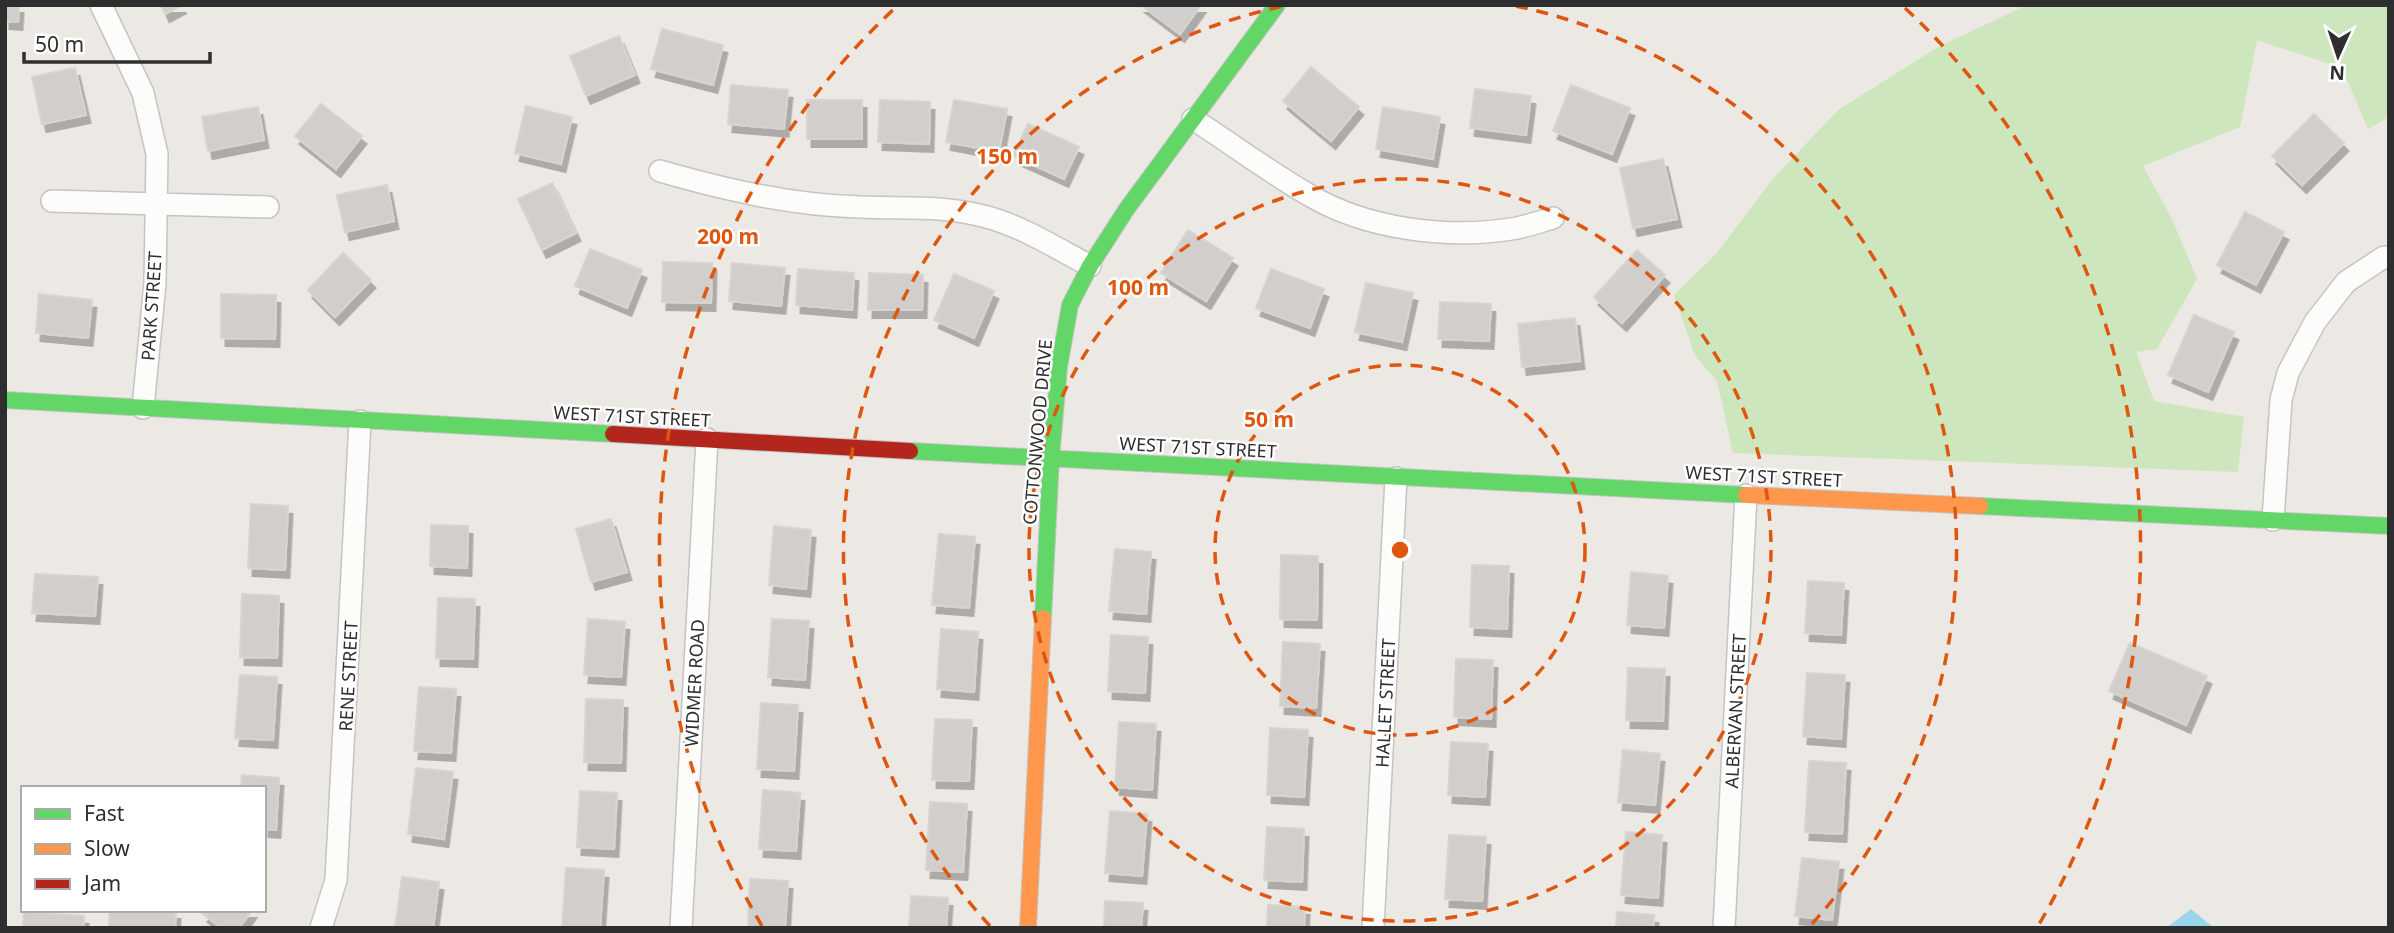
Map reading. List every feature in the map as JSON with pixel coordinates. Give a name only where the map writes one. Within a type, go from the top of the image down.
[{"type":"street","name":"PARK STREET","points":[[101,5],[143,93],[157,154],[155,284],[143,408]]},
{"type":"street","name":"COTTONWOOD DRIVE","points":[[1028,928],[1051,458],[1059,368],[1070,305],[1090,266],[1277,5]]},
{"type":"street","points":[[1193,119],[1311,197],[1352,215],[1398,227],[1452,232],[1512,229],[1553,218]]},
{"type":"street","points":[[660,171],[735,193],[860,208],[940,207],[986,217],[1090,266]]},
{"type":"street","points":[[52,201],[268,207]]},
{"type":"street","points":[[2273,520],[2280,413],[2288,373],[2315,322],[2346,282],[2384,257]]},
{"type":"street","name":"WEST 71ST STREET","points":[[5,400],[1396,478],[2389,526]]},
{"type":"street","name":"RENE STREET","points":[[321,928],[336,880],[360,421]]},
{"type":"street","name":"WIDMER ROAD","points":[[681,928],[707,439]]},
{"type":"street","name":"HALLET STREET","points":[[1373,928],[1396,478]]},
{"type":"street","name":"ALBERVAN STREET","points":[[1724,928],[1746,495]]},
{"type":"green space","points":[[2027,5],[2389,5],[2389,117],[2368,129],[2342,68],[2257,40],[2240,127],[2143,166],[2172,219],[2197,279],[2157,349],[2136,352],[2154,401],[2244,417],[2238,472],[1733,453],[1717,381],[1695,356],[1674,295],[1716,254],[1771,181],[1838,110],[1938,47]]},
{"type":"water","points":[[2191,909],[2214,928],[2166,928]]},
{"type":"building","points":[[5,5],[19,5],[18,22],[5,21]]},
{"type":"building","points":[[161,5],[182,5],[165,14]]},
{"type":"building","points":[[1141,5],[1201,5],[1180,34]]},
{"type":"building","points":[[662,29],[723,45],[713,85],[651,69]]},
{"type":"building","points":[[619,36],[635,75],[586,96],[570,56]]},
{"type":"building","points":[[1311,67],[1359,107],[1331,141],[1283,101]]},
{"type":"building","points":[[75,68],[86,115],[42,124],[32,77]]},
{"type":"building","points":[[731,85],[788,90],[784,129],[728,124]]},
{"type":"building","points":[[1571,85],[1630,108],[1612,154],[1553,131]]},
{"type":"building","points":[[1475,89],[1531,96],[1526,135],[1470,128]]},
{"type":"building","points":[[807,100],[862,100],[862,139],[807,139]]},
{"type":"building","points":[[880,100],[930,102],[929,144],[878,142]]},
{"type":"building","points":[[954,100],[1007,109],[999,152],[946,142]]},
{"type":"building","points":[[321,104],[362,136],[336,169],[295,136]]},
{"type":"building","points":[[526,106],[572,117],[561,164],[515,153]]},
{"type":"building","points":[[258,107],[264,140],[208,151],[202,117]]},
{"type":"building","points":[[1383,107],[1440,117],[1433,159],[1376,149]]},
{"type":"building","points":[[2314,114],[2344,143],[2302,185],[2272,156]]},
{"type":"building","points":[[1028,124],[1079,147],[1064,179],[1013,156]]},
{"type":"building","points":[[1663,159],[1677,219],[1633,228],[1620,168]]},
{"type":"building","points":[[552,183],[576,233],[542,250],[518,199]]},
{"type":"building","points":[[387,185],[394,221],[345,232],[337,195]]},
{"type":"building","points":[[2245,212],[2284,232],[2256,285],[2217,265]]},
{"type":"building","points":[[1188,230],[1233,258],[1206,301],[1161,273]]},
{"type":"building","points":[[590,249],[642,270],[627,308],[575,286]]},
{"type":"building","points":[[1637,250],[1665,275],[1622,323],[1594,297]]},
{"type":"building","points":[[343,253],[371,280],[335,317],[308,290]]},
{"type":"building","points":[[663,262],[712,263],[711,303],[662,302]]},
{"type":"building","points":[[732,263],[785,268],[781,306],[729,301]]},
{"type":"building","points":[[798,269],[854,273],[852,310],[796,305]]},
{"type":"building","points":[[1271,269],[1324,289],[1310,328],[1256,308]]},
{"type":"building","points":[[869,273],[923,275],[922,310],[868,310]]},
{"type":"building","points":[[954,274],[994,291],[974,338],[934,320]]},
{"type":"building","points":[[1366,283],[1413,293],[1402,342],[1355,332]]},
{"type":"building","points":[[39,294],[92,300],[88,338],[36,333]]},
{"type":"building","points":[[221,294],[276,295],[275,339],[221,338]]},
{"type":"building","points":[[1440,302],[1491,304],[1489,341],[1438,339]]},
{"type":"building","points":[[2194,315],[2234,332],[2208,392],[2168,375]]},
{"type":"building","points":[[1575,318],[1580,361],[1522,367],[1518,324]]},
{"type":"building","points":[[251,504],[288,506],[285,570],[248,568]]},
{"type":"building","points":[[611,519],[627,572],[591,582],[576,529]]},
{"type":"building","points":[[431,525],[468,526],[467,568],[430,566]]},
{"type":"building","points":[[774,526],[811,530],[806,589],[769,585]]},
{"type":"building","points":[[939,534],[975,537],[969,608],[932,605]]},
{"type":"building","points":[[1115,549],[1151,552],[1146,614],[1109,611]]},
{"type":"building","points":[[1281,555],[1318,556],[1317,620],[1280,619]]},
{"type":"building","points":[[1472,565],[1509,566],[1507,629],[1470,627]]},
{"type":"building","points":[[1631,572],[1668,576],[1664,628],[1627,625]]},
{"type":"building","points":[[35,574],[98,577],[95,616],[32,613]]},
{"type":"building","points":[[1808,581],[1844,583],[1841,635],[1805,633]]},
{"type":"building","points":[[242,594],[279,596],[277,658],[240,657]]},
{"type":"building","points":[[438,598],[475,599],[473,659],[436,658]]},
{"type":"building","points":[[588,619],[625,622],[621,677],[584,675]]},
{"type":"building","points":[[772,619],[809,621],[805,680],[768,677]]},
{"type":"building","points":[[941,629],[978,632],[974,692],[937,689]]},
{"type":"building","points":[[1111,635],[1148,637],[1145,693],[1108,691]]},
{"type":"building","points":[[1283,642],[1320,644],[1316,708],[1280,706]]},
{"type":"building","points":[[2130,643],[2207,676],[2186,725],[2109,691]]},
{"type":"building","points":[[1456,659],[1493,660],[1491,719],[1454,717]]},
{"type":"building","points":[[1628,668],[1665,669],[1663,721],[1626,720]]},
{"type":"building","points":[[1807,673],[1845,675],[1841,739],[1803,736]]},
{"type":"building","points":[[240,675],[277,677],[273,740],[235,738]]},
{"type":"building","points":[[419,687],[456,689],[451,753],[414,751]]},
{"type":"building","points":[[586,699],[623,700],[621,763],[584,762]]},
{"type":"building","points":[[761,703],[798,705],[794,771],[757,769]]},
{"type":"building","points":[[935,719],[972,720],[969,781],[932,780]]},
{"type":"building","points":[[1119,722],[1156,724],[1152,790],[1115,787]]},
{"type":"building","points":[[1270,728],[1308,730],[1304,797],[1267,795]]},
{"type":"building","points":[[1451,742],[1488,744],[1485,797],[1448,795]]},
{"type":"building","points":[[1623,750],[1660,754],[1655,805],[1618,802]]},
{"type":"building","points":[[1809,761],[1846,763],[1842,834],[1805,832]]},
{"type":"building","points":[[416,768],[453,772],[444,839],[408,834]]},
{"type":"building","points":[[242,775],[279,778],[276,830],[266,829],[266,786],[241,786]]},
{"type":"building","points":[[763,790],[800,793],[796,851],[759,849]]},
{"type":"building","points":[[580,791],[617,793],[614,849],[577,847]]},
{"type":"building","points":[[930,802],[967,804],[963,872],[926,870]]},
{"type":"building","points":[[1110,811],[1147,814],[1142,876],[1105,873]]},
{"type":"building","points":[[1267,827],[1304,829],[1302,882],[1264,880]]},
{"type":"building","points":[[1626,832],[1662,835],[1658,898],[1621,895]]},
{"type":"building","points":[[1449,835],[1486,837],[1482,901],[1445,899]]},
{"type":"building","points":[[1802,858],[1839,862],[1832,920],[1795,916]]},
{"type":"building","points":[[566,868],[604,870],[600,928],[562,928]]},
{"type":"building","points":[[402,877],[439,882],[433,928],[395,928]]},
{"type":"building","points":[[750,879],[788,881],[785,928],[748,928]]},
{"type":"building","points":[[911,896],[948,898],[946,928],[909,928]]},
{"type":"building","points":[[1105,901],[1143,903],[1141,928],[1104,928]]},
{"type":"building","points":[[1268,905],[1305,907],[1304,928],[1267,928]]},
{"type":"building","points":[[24,912],[84,916],[83,928],[23,928]]},
{"type":"building","points":[[110,912],[176,912],[175,928],[109,928]]},
{"type":"building","points":[[251,912],[239,928],[221,928],[203,914]]},
{"type":"building","points":[[1617,912],[1654,915],[1653,928],[1616,928]]},
{"type":"traffic: fast","points":[[1043,618],[1051,458],[1059,367],[1070,305],[1090,266],[1126,210],[1277,5]]},
{"type":"traffic: fast","points":[[5,400],[613,434]]},
{"type":"traffic: fast","points":[[910,451],[1746,495]]},
{"type":"traffic: fast","points":[[1980,506],[2389,526]]},
{"type":"traffic: slow","points":[[1746,495],[1980,506]]},
{"type":"traffic: slow","points":[[1028,928],[1043,618]]},
{"type":"traffic: jam","points":[[613,434],[910,451]]}]
